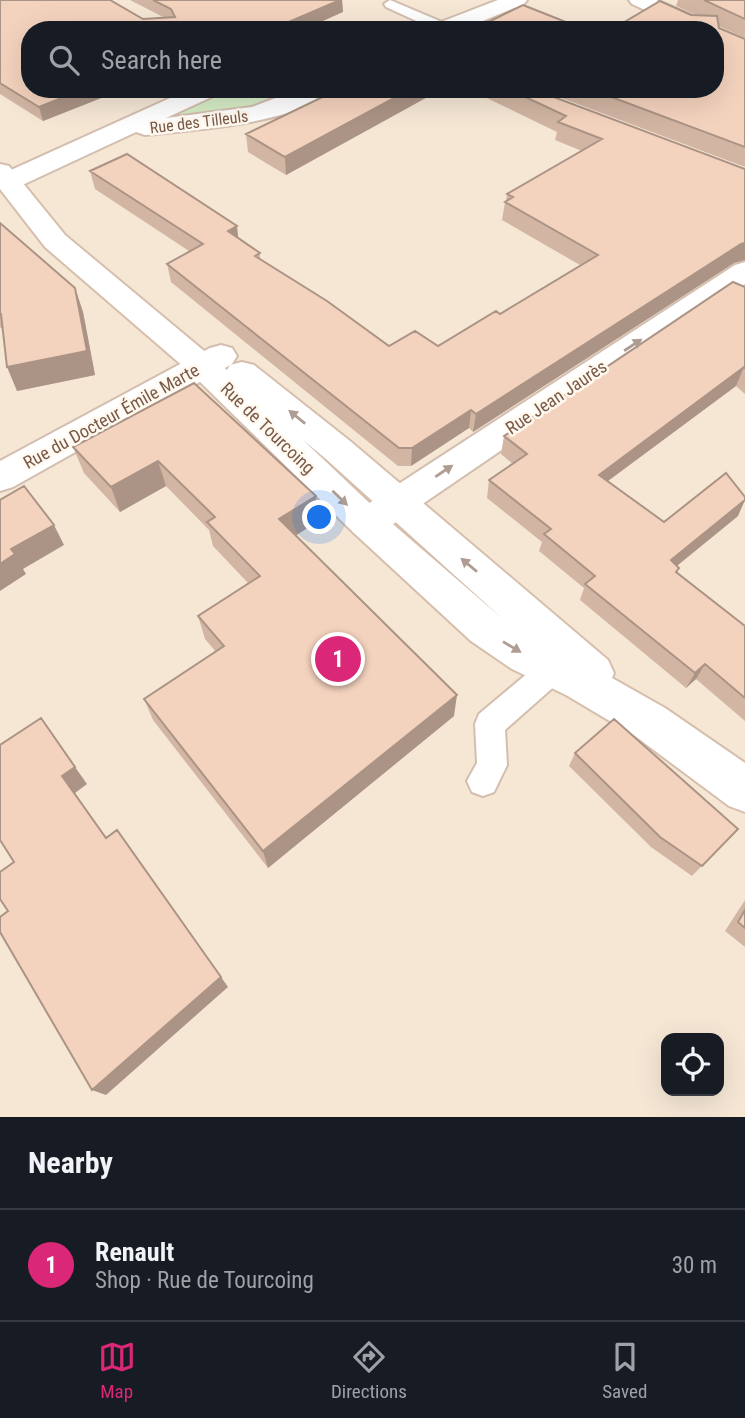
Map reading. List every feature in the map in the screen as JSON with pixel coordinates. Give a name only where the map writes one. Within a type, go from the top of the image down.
[{"type":"street","points":[[463,21],[517,0]]},
{"type":"street","points":[[639,0],[687,21]]},
{"type":"street","name":"Rue des Tilleuls","points":[[4,176],[118,133],[191,98]]},
{"type":"street","name":"Rue des Tilleuls","points":[[118,133],[246,117],[300,98]]},
{"type":"street","name":"Rue de Tourcoing","points":[[4,176],[55,241],[398,502],[562,661],[743,789]]},
{"type":"street","name":"Rue Jean Jaurès","points":[[367,523],[737,286]]},
{"type":"street","name":"Rue de Tourcoing","points":[[212,361],[367,523],[485,629],[527,656],[562,661]]},
{"type":"street","name":"Rue du Docteur Émile Marte","points":[[0,477],[212,361]]},
{"type":"lane","points":[[390,4],[426,21]]},
{"type":"lane","points":[[483,781],[492,765],[489,724],[562,661]]},
{"type":"shaded area","points":[[0,0],[745,0],[745,1117],[0,1117]]},
{"type":"green space","points":[[210,98],[281,98],[247,112],[178,118],[175,115]]},
{"type":"building","points":[[0,0],[110,0],[143,19],[175,17],[171,9],[153,0],[340,0],[291,21],[21,21],[21,96],[0,83]]},
{"type":"building","points":[[704,0],[745,0],[745,19]]},
{"type":"building","points":[[660,1],[691,15],[717,16],[718,21],[626,21]]},
{"type":"building","points":[[523,5],[563,21],[490,21]]},
{"type":"building","points":[[724,30],[745,39],[745,147],[614,98],[724,98]]},
{"type":"building","points":[[24,98],[62,98],[39,107]]},
{"type":"building","points":[[320,98],[394,98],[285,157],[246,134]]},
{"type":"building","points":[[527,98],[556,98],[745,169],[745,243],[476,414],[471,410],[412,448],[399,448],[167,264],[203,244],[90,171],[127,154],[237,226],[228,231],[260,253],[255,256],[327,301],[389,346],[415,331],[438,346],[496,311],[500,314],[598,255],[505,202],[513,197],[507,194],[602,139],[558,122],[566,116]]},
{"type":"building","points":[[0,223],[75,288],[87,351],[7,367],[0,313]]},
{"type":"building","points":[[733,282],[745,287],[745,368],[599,475],[664,522],[726,473],[745,497],[745,500],[671,560],[679,568],[676,572],[745,626],[745,698],[705,664],[695,673],[585,584],[595,576],[544,534],[551,529],[489,480],[527,454],[504,436]]},
{"type":"building","points":[[194,383],[316,496],[279,519],[457,695],[263,851],[144,699],[224,646],[198,616],[260,576],[207,522],[215,517],[158,461],[111,487],[73,447]]},
{"type":"building","points":[[24,486],[54,525],[11,549],[15,554],[0,564],[0,500]]},
{"type":"building","points":[[41,718],[75,767],[62,776],[106,838],[117,830],[221,977],[92,1090],[0,932],[0,917],[8,911],[0,899],[0,872],[14,862],[0,840],[0,745]]},
{"type":"building","points":[[614,719],[738,829],[702,866],[660,837],[575,753]]},
{"type":"building","points":[[745,910],[745,928],[738,922]]},
{"type":"place","name":"Renault","points":[[338,659]]}]
